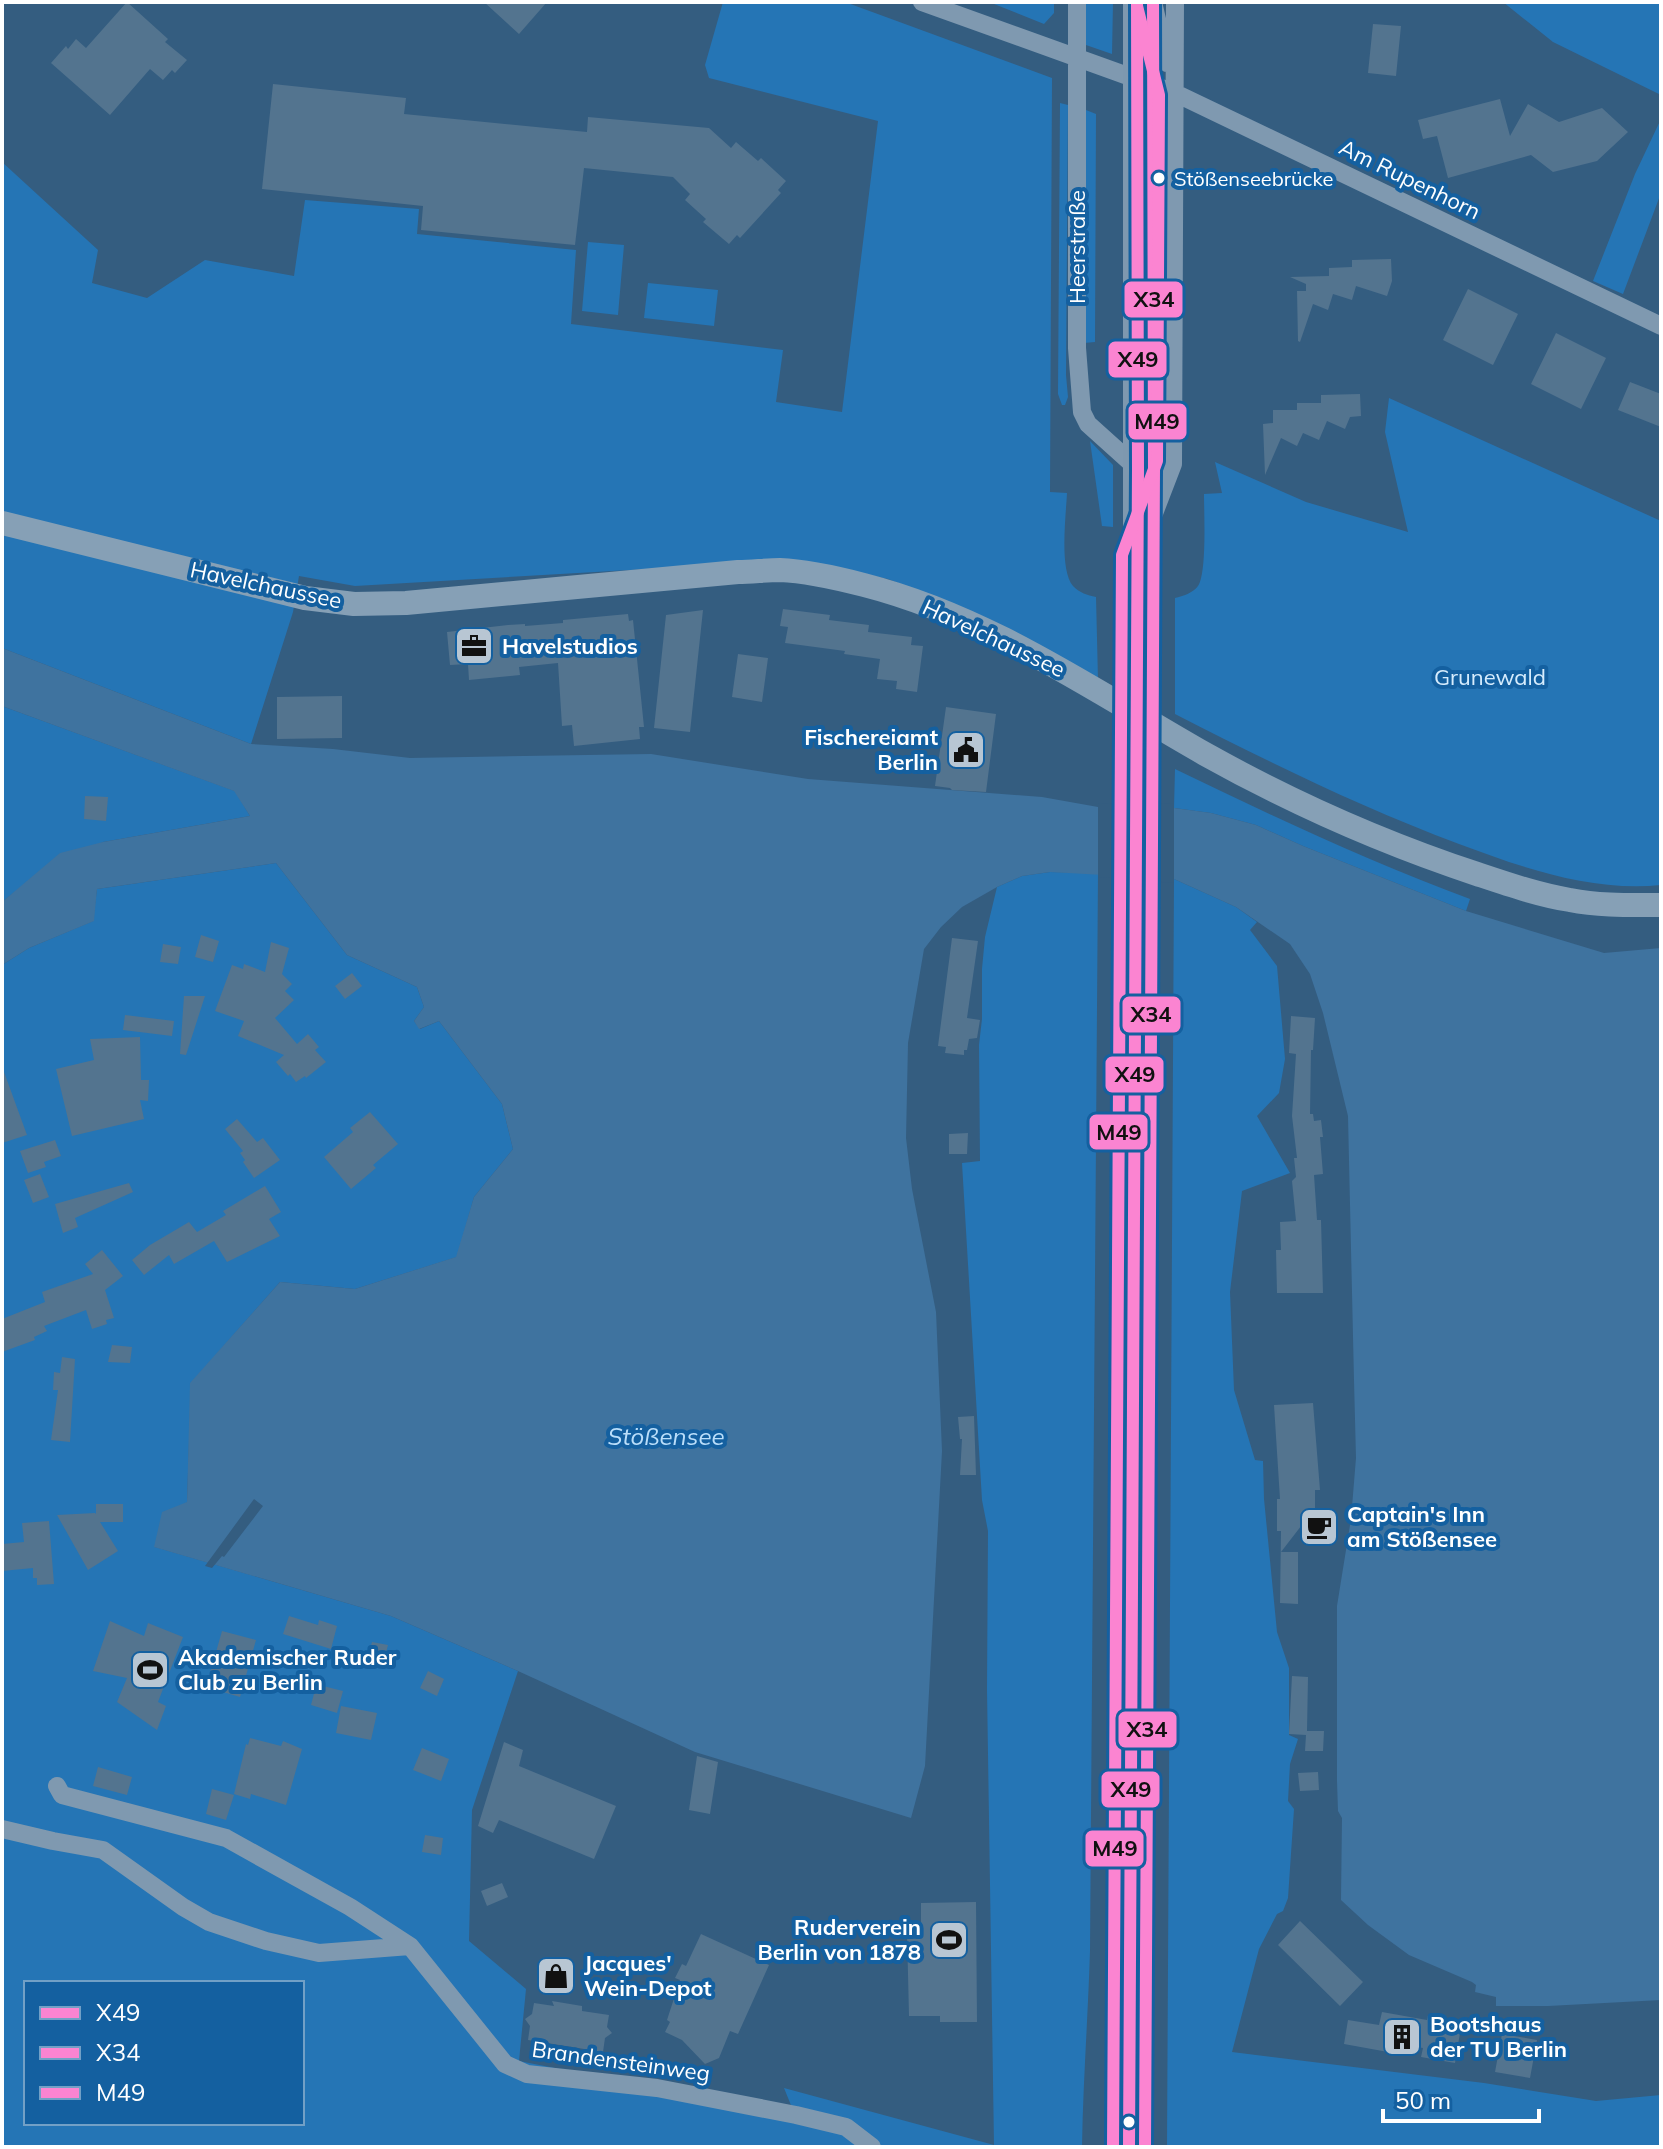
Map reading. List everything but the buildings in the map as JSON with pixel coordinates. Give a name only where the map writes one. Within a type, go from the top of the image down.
[{"type":"main road","points":[[1129,2147],[1138,555],[1137,2]]},
{"type":"street","name":"Am Rupenhorn","points":[[922,2],[1175,93],[1661,326]]},
{"type":"street","name":"Heerstraße","points":[[1077,2],[1077,348],[1082,412],[1088,424],[1138,469]]},
{"type":"street","points":[[1153,2],[1175,93]]},
{"type":"street","points":[[1138,555],[1173,464],[1175,2]]},
{"type":"street","name":"Havelchaussee","points":[[2,523],[305,598],[354,604],[406,603],[738,572],[781,570],[832,577],[881,589],[981,627],[1067,672],[1207,754],[1292,798],[1382,839],[1507,884],[1570,901],[1661,905]]},
{"type":"street","name":"Brandensteinweg","points":[[57,1786],[62,1795],[226,1838],[350,1907],[410,1946],[505,2064],[527,2074],[657,2088],[796,2115],[846,2127],[872,2147]]},
{"type":"street","points":[[2,1829],[103,1850],[209,1922],[266,1941],[319,1953],[410,1946]]},
{"type":"green space","points":[[723,2],[845,2],[1052,78],[1050,492],[1067,493],[1064,542],[1069,578],[1078,590],[1096,597],[1098,680],[947,602],[888,579],[854,572],[717,565],[355,586],[299,576],[293,612],[251,744],[2,648],[2,162],[98,250],[92,283],[147,298],[205,260],[294,276],[305,200],[419,209],[417,234],[576,250],[571,324],[783,350],[776,402],[842,412],[878,121],[709,78],[705,65]]},
{"type":"green space","points":[[989,2],[1054,2],[1054,13],[1044,24]]},
{"type":"green space","points":[[1086,2],[1113,2],[1112,54],[1086,45]]},
{"type":"green space","points":[[1503,2],[1661,2],[1661,95],[1553,42]]},
{"type":"green space","points":[[1060,103],[1068,105],[1068,397],[1065,405],[1062,405],[1058,394]]},
{"type":"green space","points":[[1086,110],[1096,114],[1095,342],[1084,343]]},
{"type":"green space","points":[[1661,119],[1661,193],[1623,294],[1593,281],[1635,174]]},
{"type":"green space","points":[[1160,145],[1165,146],[1161,430]]},
{"type":"green space","points":[[588,242],[624,245],[618,315],[582,311]]},
{"type":"green space","points":[[648,283],[718,290],[714,326],[644,318]]},
{"type":"green space","name":"Grunewald","points":[[1389,398],[1661,521],[1661,885],[1609,885],[1584,881],[1483,853],[1350,799],[1175,714],[1175,598],[1193,591],[1201,579],[1204,494],[1222,493],[1215,462],[1306,502],[1408,532],[1385,432]]},
{"type":"green space","points":[[1090,441],[1113,465],[1113,527],[1102,526]]},
{"type":"green space","points":[[2,706],[235,791],[250,816],[103,842],[21,887],[2,902]]},
{"type":"green space","points":[[1175,769],[1321,837],[1470,899],[1466,911],[1256,825],[1211,813],[1174,808]]},
{"type":"green space","points":[[276,863],[347,955],[417,987],[424,1007],[414,1021],[420,1029],[439,1021],[502,1104],[513,1149],[474,1197],[457,1257],[355,1289],[280,1282],[191,1383],[187,1502],[155,1547],[391,1616],[518,1671],[472,1810],[469,1941],[526,1989],[519,2061],[795,2115],[784,2088],[994,2145],[987,1689],[988,1531],[982,1500],[962,1163],[980,1161],[982,969],[985,937],[997,887],[1022,876],[1050,872],[1098,873],[1090,1951],[1082,2147],[2,2147],[2,965],[29,948],[93,921],[97,889]]},
{"type":"green space","points":[[1174,879],[1236,907],[1257,922],[1250,930],[1277,966],[1285,1059],[1279,1093],[1257,1116],[1290,1173],[1242,1191],[1230,1292],[1234,1390],[1255,1460],[1263,1461],[1277,1632],[1289,1668],[1289,1735],[1298,1739],[1290,1764],[1288,1801],[1294,1809],[1288,1898],[1259,1949],[1232,2052],[1484,2083],[1596,2101],[1661,2095],[1661,2147],[1167,2147]]},
{"type":"water","name":"Stößensee","points":[[2,648],[251,744],[410,758],[651,754],[808,779],[1042,797],[1098,807],[1174,808],[1211,813],[1256,825],[1466,911],[1604,953],[1661,948],[1661,2000],[1496,2006],[1496,1997],[1475,1992],[1476,1985],[1472,1982],[1409,1955],[1368,1925],[1341,1900],[1337,1606],[1351,1519],[1356,1458],[1348,1116],[1323,1013],[1310,974],[1290,944],[1236,907],[1174,879],[1050,872],[1022,876],[962,907],[924,949],[908,1043],[906,1138],[912,1189],[936,1312],[942,1451],[925,1766],[911,1818],[695,1752],[391,1616],[154,1547],[162,1512],[187,1502],[190,1383],[280,1282],[355,1289],[456,1257],[474,1197],[513,1149],[502,1104],[439,1021],[419,1029],[414,1021],[424,1007],[417,987],[347,955],[276,863],[97,889],[94,921],[29,948],[2,965],[2,902],[60,853],[103,842],[250,816],[234,791],[2,706]]},
{"type":"pier","points":[[1098,803],[1174,804],[1174,883],[1098,877]]},
{"type":"pier","points":[[254,1499],[263,1506],[224,1557],[212,1568],[205,1566]]},
{"type":"transit line","name":"X49","points":[[1129,2147],[1138,469],[1137,2]]},
{"type":"transit line","name":"X34","points":[[1145,2147],[1154,469],[1153,2]]},
{"type":"transit line","name":"M49","points":[[1113,2147],[1122,555],[1157,461],[1159,95],[1137,6]]},
{"type":"place","name":"Stößenseebrücke","points":[[1159,178]]},
{"type":"place","name":"Havelstudios","points":[[474,646]]},
{"type":"place","name":"Fischereiamt Berlin","points":[[966,750]]},
{"type":"place","name":"Captain's Inn am Stößensee","points":[[1319,1527]]},
{"type":"place","name":"Akademischer Ruder Club zu Berlin","points":[[150,1670]]},
{"type":"place","name":"Ruderverein Berlin von 1878","points":[[949,1940]]},
{"type":"place","name":"Jacques' Wein-Depot","points":[[556,1976]]},
{"type":"place","name":"Bootshaus der TU Berlin","points":[[1402,2037]]}]
